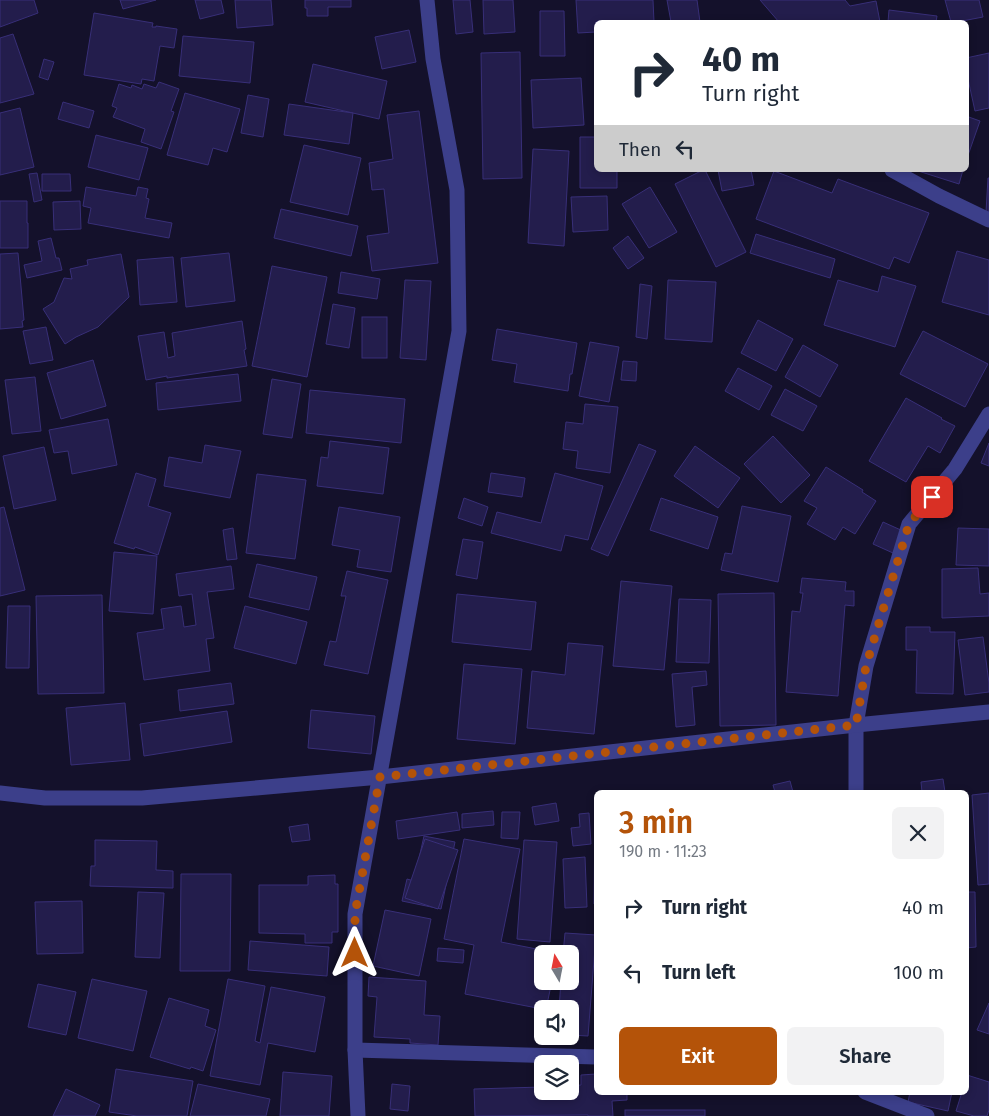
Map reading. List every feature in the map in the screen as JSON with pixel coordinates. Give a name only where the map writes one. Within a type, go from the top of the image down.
[{"type":"street","points":[[358,1116],[355,1050],[355,914],[459,331],[457,190],[434,59],[427,0]]},
{"type":"street","points":[[896,172],[939,196],[989,220]]},
{"type":"street","points":[[856,790],[856,725],[866,666],[909,524],[955,469],[989,414]]},
{"type":"street","points":[[0,792],[45,798],[142,798],[380,777],[989,712]]},
{"type":"street","points":[[355,1050],[594,1057]]},
{"type":"street","points":[[873,1095],[927,1116]]},
{"type":"building","points":[[0,0],[34,0],[38,13],[0,27]]},
{"type":"building","points":[[120,0],[156,0],[123,9]]},
{"type":"building","points":[[195,0],[221,0],[224,13],[200,19]]},
{"type":"building","points":[[235,0],[271,0],[273,25],[237,28]]},
{"type":"building","points":[[305,0],[351,0],[351,7],[328,7],[328,16],[307,16]]},
{"type":"building","points":[[453,0],[470,0],[473,32],[456,34]]},
{"type":"building","points":[[483,0],[513,0],[515,32],[484,34]]},
{"type":"building","points":[[576,0],[653,0],[654,20],[594,20],[594,32],[578,33]]},
{"type":"building","points":[[667,0],[697,0],[700,20],[671,20]]},
{"type":"building","points":[[760,0],[845,0],[850,6],[876,1],[880,20],[777,20]]},
{"type":"building","points":[[945,0],[979,0],[983,17],[967,20],[950,20]]},
{"type":"building","points":[[889,10],[937,16],[936,20],[888,20]]},
{"type":"building","points":[[540,11],[564,11],[565,56],[540,56]]},
{"type":"building","points":[[94,13],[153,23],[152,27],[177,29],[174,48],[160,46],[154,81],[142,79],[141,84],[84,75]]},
{"type":"building","points":[[409,30],[416,62],[382,69],[375,37]]},
{"type":"building","points":[[13,34],[34,94],[0,103],[0,38]]},
{"type":"building","points":[[183,36],[254,42],[250,83],[179,76]]},
{"type":"building","points":[[520,52],[522,178],[483,179],[481,53]]},
{"type":"building","points":[[989,53],[989,108],[975,111],[969,84],[969,57]]},
{"type":"building","points":[[44,59],[54,62],[48,80],[39,77]]},
{"type":"building","points":[[313,64],[387,81],[379,119],[305,102]]},
{"type":"building","points":[[581,78],[584,125],[533,128],[531,80]]},
{"type":"building","points":[[159,82],[179,89],[171,111],[174,112],[161,149],[141,142],[145,129],[113,117],[117,108],[112,106],[119,84],[131,88],[132,85],[142,89],[144,84],[156,88]]},
{"type":"building","points":[[185,93],[240,109],[227,152],[213,148],[208,165],[167,155]]},
{"type":"building","points":[[248,95],[269,99],[263,137],[241,133]]},
{"type":"building","points":[[63,102],[94,111],[89,128],[58,119]]},
{"type":"building","points":[[289,104],[353,113],[349,144],[284,135]]},
{"type":"building","points":[[20,108],[34,167],[0,175],[0,113]]},
{"type":"building","points":[[419,111],[438,263],[372,271],[367,236],[389,233],[384,189],[372,190],[369,163],[393,159],[387,115]]},
{"type":"building","points":[[969,117],[980,121],[969,152]]},
{"type":"building","points":[[96,135],[148,148],[139,180],[88,167]]},
{"type":"building","points":[[580,137],[594,137],[594,172],[617,172],[617,188],[580,188]]},
{"type":"building","points":[[304,145],[361,158],[348,215],[290,202]]},
{"type":"building","points":[[533,149],[569,151],[564,246],[528,243]]},
{"type":"building","points":[[699,172],[706,172],[746,252],[716,267],[675,184]]},
{"type":"building","points":[[718,172],[751,172],[754,185],[722,191]]},
{"type":"building","points":[[774,172],[832,193],[838,179],[929,213],[909,263],[894,257],[889,269],[756,219]]},
{"type":"building","points":[[921,172],[962,172],[959,184]]},
{"type":"building","points":[[37,173],[42,200],[34,202],[29,174]]},
{"type":"building","points":[[42,174],[70,174],[71,191],[42,191]]},
{"type":"building","points":[[988,178],[989,212],[986,212]]},
{"type":"building","points":[[86,187],[136,196],[138,187],[148,189],[146,198],[149,199],[145,218],[172,223],[169,238],[88,223],[91,208],[83,206]]},
{"type":"building","points":[[650,187],[677,232],[649,248],[622,204]]},
{"type":"building","points":[[607,196],[608,230],[573,232],[571,197]]},
{"type":"building","points":[[0,201],[27,201],[28,248],[0,248]]},
{"type":"building","points":[[80,201],[81,229],[54,230],[53,202]]},
{"type":"building","points":[[281,209],[358,226],[351,256],[274,238]]},
{"type":"building","points":[[756,234],[835,259],[830,278],[750,253]]},
{"type":"building","points":[[628,236],[644,258],[628,269],[613,248]]},
{"type":"building","points":[[51,238],[56,258],[59,258],[62,270],[27,278],[24,265],[42,261],[38,241]]},
{"type":"building","points":[[957,251],[989,260],[989,315],[942,302]]},
{"type":"building","points":[[18,253],[23,327],[0,329],[0,254]]},
{"type":"building","points":[[229,253],[235,301],[186,307],[181,258]]},
{"type":"building","points":[[121,254],[129,297],[98,327],[65,344],[43,309],[54,302],[64,278],[72,279],[70,269],[88,265],[87,260]]},
{"type":"building","points":[[173,257],[177,302],[140,305],[137,260]]},
{"type":"building","points":[[272,266],[327,277],[307,377],[252,366]]},
{"type":"building","points":[[341,272],[380,279],[377,299],[338,293]]},
{"type":"building","points":[[882,276],[916,286],[895,347],[824,325],[838,280],[878,292]]},
{"type":"building","points":[[405,280],[431,281],[426,360],[400,358]]},
{"type":"building","points":[[668,280],[716,282],[712,342],[665,339]]},
{"type":"building","points":[[640,284],[652,286],[647,339],[636,337]]},
{"type":"building","points":[[333,304],[355,308],[349,348],[326,344]]},
{"type":"building","points":[[362,317],[387,317],[387,358],[362,358]]},
{"type":"building","points":[[758,320],[793,339],[776,371],[741,353]]},
{"type":"building","points":[[242,321],[247,366],[146,380],[138,336],[164,332],[168,358],[175,356],[172,333]]},
{"type":"building","points":[[46,327],[53,360],[30,364],[23,331]]},
{"type":"building","points":[[497,329],[577,343],[568,391],[514,382],[517,364],[492,360]]},
{"type":"building","points":[[923,331],[988,364],[965,407],[900,374]]},
{"type":"building","points":[[590,342],[619,347],[609,402],[579,396]]},
{"type":"building","points":[[803,345],[838,365],[820,397],[785,377]]},
{"type":"building","points":[[93,360],[106,406],[61,419],[47,373]]},
{"type":"building","points":[[623,361],[637,362],[636,381],[621,380]]},
{"type":"building","points":[[738,368],[772,386],[759,410],[725,391]]},
{"type":"building","points":[[238,374],[241,401],[158,410],[156,383]]},
{"type":"building","points":[[35,377],[41,431],[12,434],[5,380]]},
{"type":"building","points":[[272,379],[301,384],[292,438],[263,434]]},
{"type":"building","points":[[785,389],[817,406],[803,431],[771,415]]},
{"type":"building","points":[[310,390],[405,399],[401,443],[306,433]]},
{"type":"building","points":[[906,398],[955,426],[940,453],[928,446],[906,482],[869,461]]},
{"type":"building","points":[[585,404],[618,407],[610,473],[576,468],[578,451],[563,449],[566,422],[583,424]]},
{"type":"building","points":[[108,419],[117,465],[72,474],[68,451],[54,453],[49,430]]},
{"type":"building","points":[[773,436],[810,475],[781,503],[744,464]]},
{"type":"building","points":[[330,441],[389,448],[383,494],[317,486],[321,457],[328,458]]},
{"type":"building","points":[[989,443],[989,466],[981,463]]},
{"type":"building","points":[[639,444],[656,451],[608,556],[591,549]]},
{"type":"building","points":[[205,445],[241,451],[230,498],[164,486],[169,457],[202,463]]},
{"type":"building","points":[[695,446],[740,478],[718,508],[674,476]]},
{"type":"building","points":[[44,447],[56,500],[14,509],[3,456]]},
{"type":"building","points":[[826,467],[863,490],[862,492],[876,501],[855,534],[843,527],[835,540],[807,524],[817,508],[804,501]]},
{"type":"building","points":[[136,473],[156,479],[148,506],[171,513],[158,555],[135,547],[134,549],[114,543]]},
{"type":"building","points":[[491,473],[525,478],[522,497],[488,492]]},
{"type":"building","points":[[555,473],[603,486],[588,540],[565,535],[561,551],[491,533],[497,512],[541,523]]},
{"type":"building","points":[[257,474],[306,480],[295,559],[246,553]]},
{"type":"building","points":[[464,498],[488,507],[482,526],[458,518]]},
{"type":"building","points":[[661,498],[718,517],[708,549],[650,530]]},
{"type":"building","points":[[742,506],[791,516],[778,582],[721,570],[725,553],[732,554]]},
{"type":"building","points":[[4,507],[25,590],[0,596],[0,508]]},
{"type":"building","points":[[339,507],[400,517],[391,572],[357,567],[360,550],[332,545]]},
{"type":"building","points":[[883,522],[903,531],[893,553],[873,544]]},
{"type":"building","points":[[233,528],[237,559],[227,560],[223,530]]},
{"type":"building","points":[[958,528],[989,529],[989,566],[956,565]]},
{"type":"building","points":[[463,539],[483,542],[477,579],[456,575]]},
{"type":"building","points":[[114,552],[157,556],[153,614],[109,611]]},
{"type":"building","points":[[257,564],[317,577],[309,610],[249,597]]},
{"type":"building","points":[[231,566],[234,589],[207,592],[214,638],[206,639],[210,671],[144,680],[137,633],[164,629],[161,609],[181,606],[184,627],[196,625],[192,594],[179,596],[176,574]]},
{"type":"building","points":[[978,568],[980,594],[989,593],[989,616],[942,618],[942,569]]},
{"type":"building","points":[[347,571],[388,580],[368,674],[324,665],[330,641],[336,642],[346,596],[341,596]]},
{"type":"building","points":[[802,578],[846,582],[845,591],[854,591],[854,606],[845,605],[838,696],[786,692],[792,611],[800,612],[803,593],[800,593]]},
{"type":"building","points":[[621,581],[672,586],[664,670],[613,666]]},
{"type":"building","points":[[774,593],[776,725],[720,726],[718,594]]},
{"type":"building","points":[[457,594],[536,602],[531,650],[452,642]]},
{"type":"building","points":[[102,595],[104,693],[38,694],[36,596]]},
{"type":"building","points":[[679,599],[711,600],[709,663],[676,662]]},
{"type":"building","points":[[8,606],[30,606],[29,668],[6,668]]},
{"type":"building","points":[[245,606],[307,622],[296,664],[234,648]]},
{"type":"building","points":[[906,627],[930,627],[930,632],[955,632],[953,694],[916,693],[917,650],[906,650]]},
{"type":"building","points":[[983,637],[989,692],[965,695],[958,640]]},
{"type":"building","points":[[568,643],[603,646],[594,734],[527,728],[532,671],[565,675]]},
{"type":"building","points":[[464,664],[522,669],[515,744],[457,739]]},
{"type":"building","points":[[706,671],[707,685],[692,687],[695,725],[676,727],[672,674]]},
{"type":"building","points":[[231,683],[234,704],[180,711],[178,690]]},
{"type":"building","points":[[125,703],[130,760],[71,765],[66,708]]},
{"type":"building","points":[[311,710],[375,716],[371,754],[308,748]]},
{"type":"building","points":[[227,711],[232,742],[144,756],[140,724]]},
{"type":"building","points":[[943,779],[945,790],[922,790],[921,782]]},
{"type":"building","points":[[790,781],[792,790],[774,790],[773,785]]},
{"type":"building","points":[[989,793],[989,884],[978,885],[972,795]]},
{"type":"building","points":[[556,803],[559,821],[535,825],[532,807]]},
{"type":"building","points":[[493,811],[494,825],[462,828],[462,814]]},
{"type":"building","points":[[457,812],[460,830],[398,839],[396,821]]},
{"type":"building","points":[[502,812],[520,812],[518,839],[501,838]]},
{"type":"building","points":[[589,813],[591,844],[573,846],[571,828],[580,827],[579,814]]},
{"type":"building","points":[[308,824],[310,840],[292,842],[289,827]]},
{"type":"building","points":[[424,836],[455,842],[441,909],[402,901],[407,879],[414,881]]},
{"type":"building","points":[[425,839],[458,850],[438,909],[405,898]]},
{"type":"building","points":[[464,839],[520,849],[501,942],[534,948],[534,990],[550,990],[548,1000],[534,1000],[534,1007],[465,994],[474,945],[444,939]]},
{"type":"building","points":[[95,840],[157,841],[156,870],[173,871],[173,888],[90,886],[91,866],[95,866]]},
{"type":"building","points":[[524,840],[557,842],[550,942],[517,939]]},
{"type":"building","points":[[585,857],[587,907],[565,908],[563,859]]},
{"type":"building","points":[[181,874],[231,874],[230,971],[180,971]]},
{"type":"building","points":[[335,875],[335,884],[338,884],[338,932],[332,932],[332,943],[305,943],[305,934],[259,933],[259,885],[308,885],[308,876]]},
{"type":"building","points":[[138,892],[164,893],[160,958],[135,957]]},
{"type":"building","points":[[969,892],[975,892],[976,947],[969,948]]},
{"type":"building","points":[[82,901],[83,953],[37,954],[35,902]]},
{"type":"building","points":[[385,910],[431,919],[419,976],[373,966]]},
{"type":"building","points":[[565,933],[594,935],[594,960],[588,1036],[579,1036],[579,1000],[560,1000],[560,990],[579,990],[579,945],[564,945]]},
{"type":"building","points":[[250,941],[329,947],[327,976],[248,970]]},
{"type":"building","points":[[438,948],[464,950],[463,963],[437,961]]},
{"type":"building","points":[[369,977],[426,981],[424,1015],[440,1016],[438,1045],[410,1043],[410,1039],[374,1037],[377,997],[368,996]]},
{"type":"building","points":[[92,979],[147,991],[133,1051],[78,1038]]},
{"type":"building","points":[[228,979],[265,986],[255,1041],[260,1043],[271,987],[325,997],[315,1052],[268,1043],[260,1085],[210,1076]]},
{"type":"building","points":[[38,984],[76,992],[66,1035],[28,1027]]},
{"type":"building","points":[[169,998],[209,1010],[205,1026],[216,1030],[203,1071],[150,1057]]},
{"type":"building","points":[[989,1003],[989,1034],[977,1030]]},
{"type":"building","points":[[116,1069],[193,1081],[187,1116],[137,1116],[109,1112]]},
{"type":"building","points":[[283,1072],[332,1076],[329,1116],[280,1116]]},
{"type":"building","points":[[594,1074],[594,1095],[627,1095],[627,1100],[612,1101],[613,1116],[475,1116],[474,1089],[534,1087],[534,1100],[579,1100],[579,1085],[581,1085],[581,1075]]},
{"type":"building","points":[[969,1076],[989,1082],[989,1110],[987,1116],[974,1116],[956,1111],[961,1095],[969,1095]]},
{"type":"building","points":[[198,1084],[270,1099],[266,1116],[190,1116]]},
{"type":"building","points":[[392,1084],[410,1086],[408,1111],[390,1109]]},
{"type":"building","points":[[66,1089],[100,1105],[95,1116],[53,1116]]},
{"type":"building","points":[[909,1095],[951,1095],[948,1111],[908,1102]]},
{"type":"building","points":[[625,1110],[705,1110],[705,1116],[625,1116]]},
{"type":"route","points":[[355,953],[355,914],[380,777],[856,725],[866,666],[909,524],[932,497]]}]
